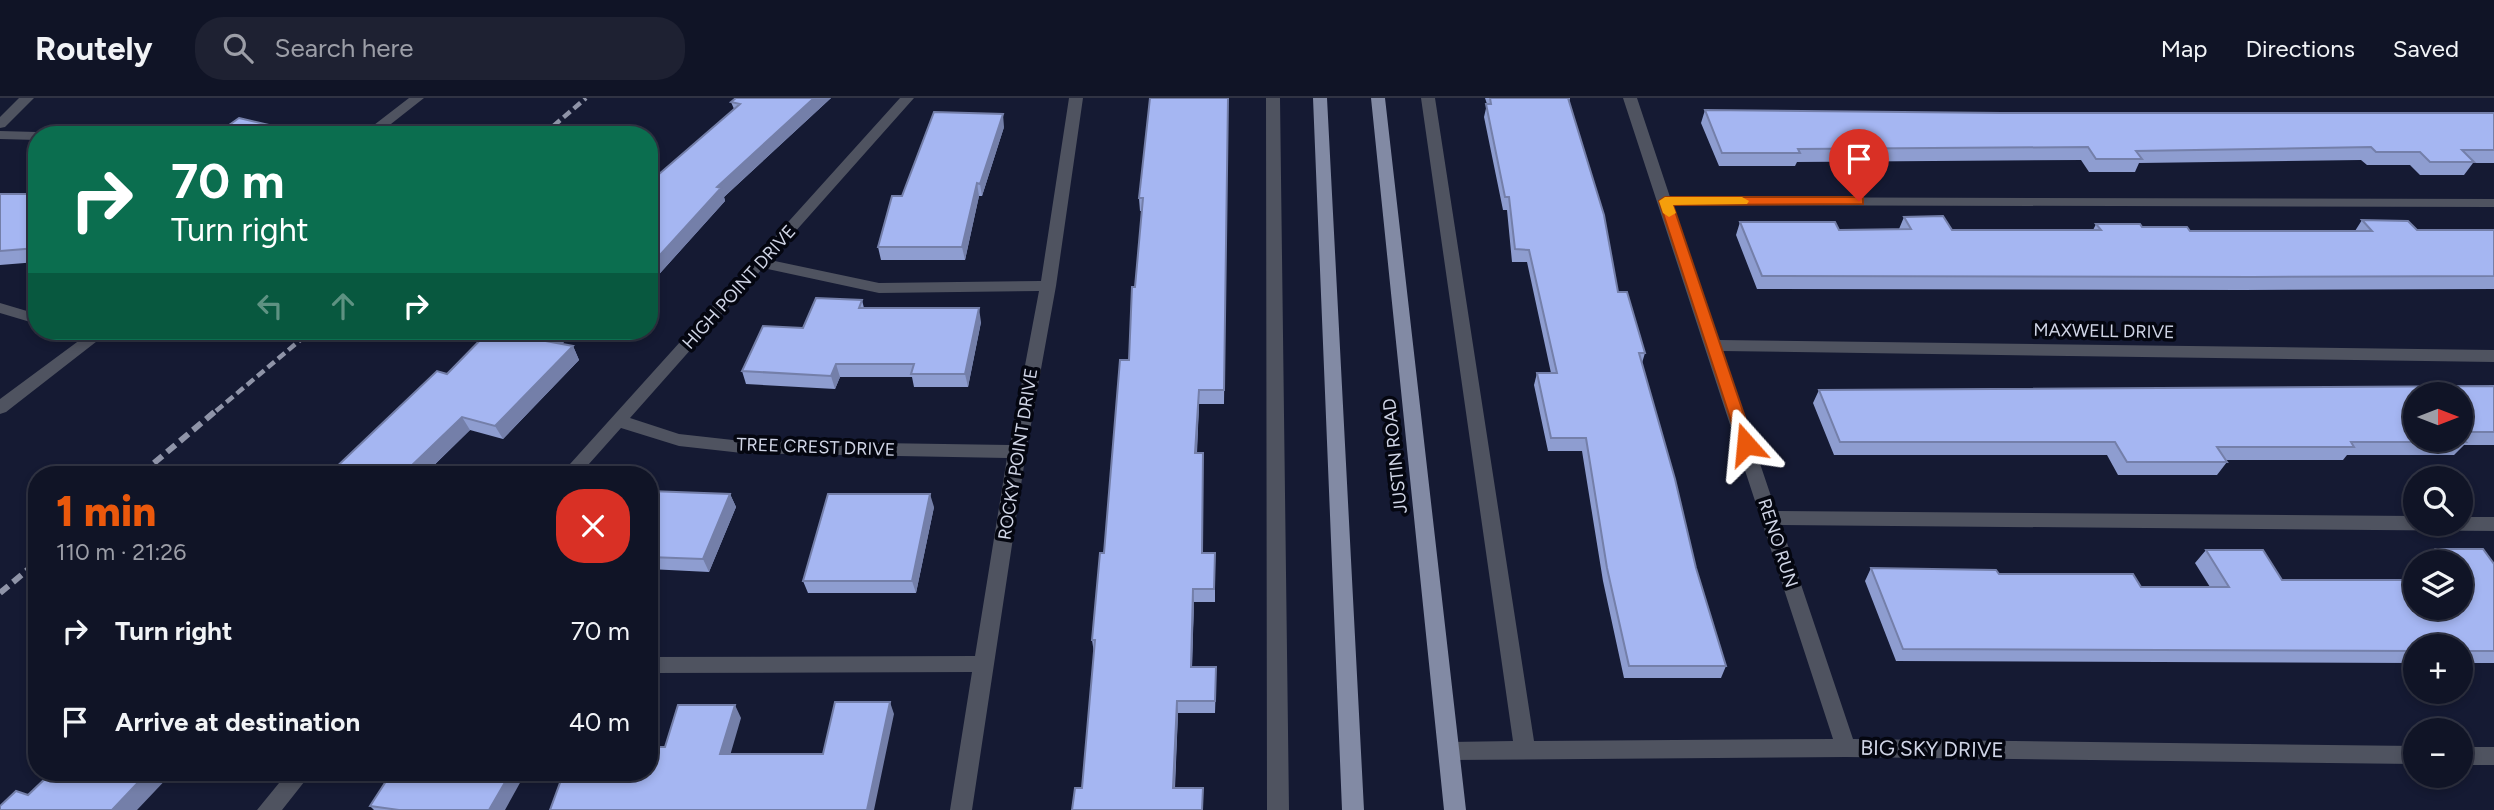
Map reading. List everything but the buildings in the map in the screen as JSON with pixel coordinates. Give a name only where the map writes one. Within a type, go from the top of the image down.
[{"type":"main road","points":[[1320,98],[1353,810]]},
{"type":"main road","name":"JUSTIN ROAD","points":[[1378,98],[1455,810]]},
{"type":"street","points":[[0,124],[27,98]]},
{"type":"street","points":[[380,126],[417,98]]},
{"type":"street","name":"HIGH POINT DRIVE","points":[[578,466],[907,98]]},
{"type":"street","name":"ROCKY POINT DRIVE","points":[[961,810],[986,664],[1017,452],[1048,286],[1076,98]]},
{"type":"street","points":[[1273,98],[1278,810]]},
{"type":"street","points":[[1428,98],[1525,751]]},
{"type":"street","name":"RENO RUN","points":[[1630,98],[1846,748]]},
{"type":"street","points":[[0,135],[28,136]]},
{"type":"street","points":[[1665,201],[2494,203]]},
{"type":"street","points":[[760,263],[879,288],[1048,286]]},
{"type":"street","points":[[0,308],[28,316]]},
{"type":"street","points":[[0,408],[90,340]]},
{"type":"street","name":"MAXWELL DRIVE","points":[[1713,345],[2494,356]]},
{"type":"street","name":"TREE CREST DRIVE","points":[[619,422],[679,440],[742,447],[1017,452]]},
{"type":"street","points":[[1770,518],[2494,524]]},
{"type":"street","points":[[658,664],[986,664]]},
{"type":"street","name":"BIG SKY DRIVE","points":[[1450,751],[1846,748],[2403,755]]},
{"type":"street","points":[[2473,756],[2494,756]]},
{"type":"street","points":[[268,810],[293,781]]},
{"type":"railway","points":[[553,126],[586,98]]},
{"type":"railway","points":[[216,411],[300,340]]},
{"type":"railway","points":[[150,466],[218,409]]},
{"type":"railway","points":[[0,593],[28,570]]},
{"type":"slow traffic","points":[[1669,213],[1665,201],[1742,201]]},
{"type":"route","points":[[1746,444],[1665,201],[1859,201]]}]
